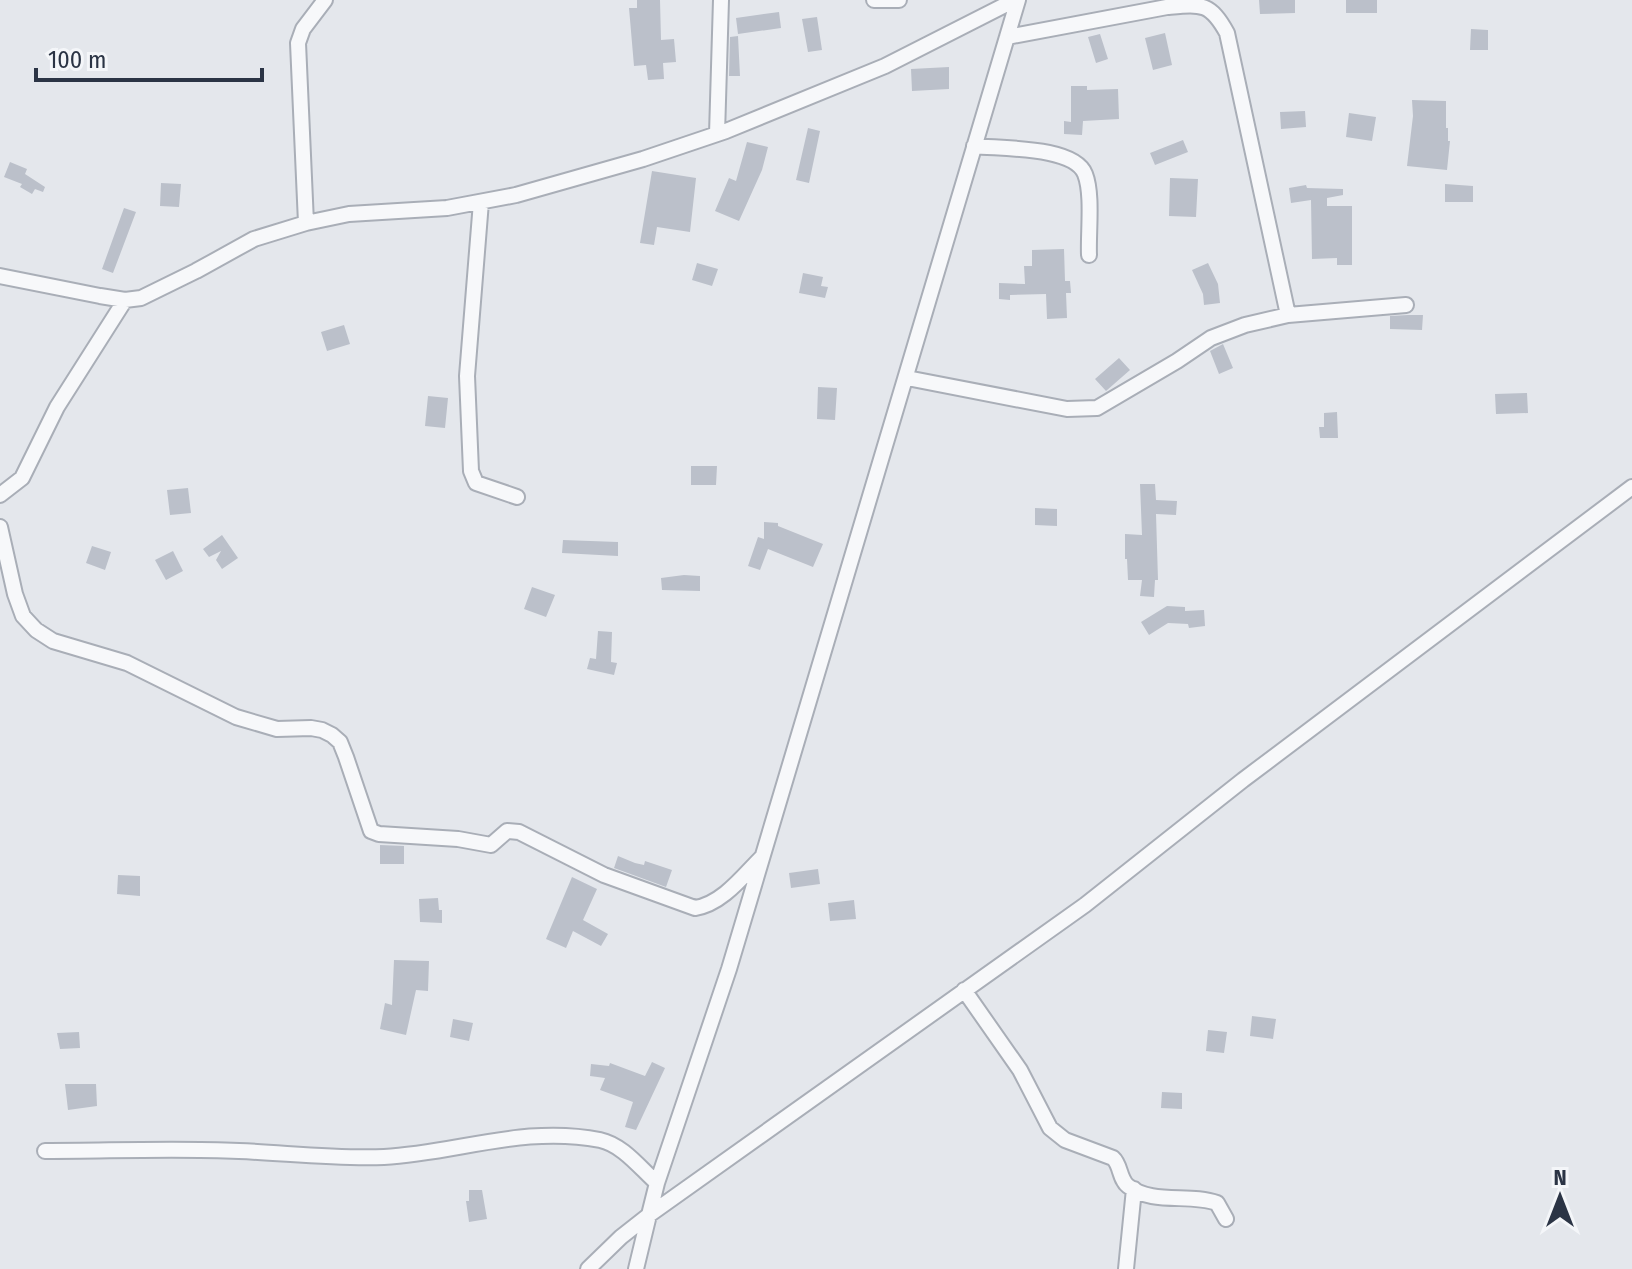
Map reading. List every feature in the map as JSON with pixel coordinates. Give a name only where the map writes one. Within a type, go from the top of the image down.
[{"type":"street","points":[[306,223],[298,43],[303,29],[325,0]]},
{"type":"street","points":[[717,134],[721,0]]},
{"type":"street","points":[[874,0],[899,0]]},
{"type":"street","points":[[0,276],[125,300],[141,298],[254,239],[306,223],[349,214],[447,208],[516,195],[643,159],[717,134],[885,66],[1017,0]]},
{"type":"street","points":[[636,1269],[657,1183],[729,969],[1017,0]]},
{"type":"street","points":[[1007,37],[1167,7],[1193,5],[1210,9],[1217,15],[1227,33],[1288,315]]},
{"type":"street","points":[[974,146],[1050,153],[1078,163],[1085,174],[1088,191],[1089,255]]},
{"type":"street","points":[[481,202],[468,364],[471,471],[476,483],[517,497]]},
{"type":"street","points":[[0,495],[22,478],[57,407],[125,300]]},
{"type":"street","points":[[907,378],[1085,410],[1113,401],[1211,338],[1245,325],[1288,315],[1406,305]]},
{"type":"street","points":[[588,1269],[649,1215],[1085,905],[1243,780],[1632,487]]},
{"type":"street","points":[[0,527],[15,594],[23,616],[36,630],[53,641],[127,663],[236,717],[277,729],[311,728],[332,735],[340,742],[371,831],[491,845],[507,831],[519,832],[604,875],[695,908],[718,899],[762,858]]},
{"type":"street","points":[[964,990],[1020,1070],[1050,1128],[1065,1140],[1113,1158],[1124,1181],[1134,1189],[1155,1196],[1207,1199],[1217,1203],[1226,1219]]},
{"type":"street","points":[[45,1151],[237,1151],[385,1157],[455,1148],[513,1136],[560,1136],[611,1143],[657,1183]]},
{"type":"street","points":[[1126,1269],[1134,1189]]},
{"type":"building","points":[[637,0],[660,0],[661,40],[674,39],[676,62],[663,63],[664,79],[648,80],[646,65],[634,66],[629,8],[637,8]]},
{"type":"building","points":[[1259,0],[1295,0],[1295,13],[1260,14]]},
{"type":"building","points":[[1346,0],[1377,0],[1377,13],[1346,13]]},
{"type":"building","points":[[779,12],[781,28],[738,34],[736,18]]},
{"type":"building","points":[[817,17],[822,50],[808,52],[802,19]]},
{"type":"building","points":[[1471,29],[1488,30],[1488,50],[1470,50]]},
{"type":"building","points":[[1165,33],[1172,65],[1153,70],[1145,38]]},
{"type":"building","points":[[1100,34],[1108,59],[1096,63],[1088,37]]},
{"type":"building","points":[[738,36],[740,76],[729,76],[730,37]]},
{"type":"building","points":[[949,67],[949,89],[912,91],[911,69]]},
{"type":"building","points":[[1071,86],[1087,86],[1087,90],[1118,89],[1119,119],[1083,121],[1082,135],[1064,134],[1064,121],[1071,122]]},
{"type":"building","points":[[1412,100],[1446,101],[1446,128],[1450,141],[1447,170],[1407,166]]},
{"type":"building","points":[[1305,111],[1306,127],[1281,129],[1280,112]]},
{"type":"building","points":[[1349,113],[1376,117],[1372,141],[1346,137]]},
{"type":"building","points":[[808,128],[820,131],[809,183],[796,180]]},
{"type":"building","points":[[1183,140],[1188,152],[1155,165],[1150,153]]},
{"type":"building","points":[[747,142],[768,147],[762,170],[739,221],[715,211],[729,178],[736,181]]},
{"type":"building","points":[[10,162],[27,169],[25,174],[45,187],[43,192],[35,189],[32,194],[20,187],[22,184],[4,177]]},
{"type":"building","points":[[652,171],[696,178],[690,232],[657,227],[654,245],[640,243]]},
{"type":"building","points":[[1170,178],[1198,179],[1196,217],[1169,216]]},
{"type":"building","points":[[161,183],[181,184],[179,207],[160,206]]},
{"type":"building","points":[[1445,184],[1473,186],[1473,202],[1445,202]]},
{"type":"building","points":[[1306,185],[1307,188],[1343,189],[1343,195],[1327,198],[1327,206],[1352,206],[1352,265],[1337,265],[1337,258],[1312,259],[1311,200],[1291,203],[1289,188]]},
{"type":"building","points":[[124,208],[136,212],[113,273],[102,269]]},
{"type":"building","points":[[1064,249],[1065,281],[1070,281],[1071,293],[1066,293],[1067,318],[1047,319],[1046,294],[1010,295],[1010,300],[999,299],[999,283],[1025,284],[1024,266],[1032,266],[1032,250]]},
{"type":"building","points":[[697,263],[718,269],[712,286],[692,280]]},
{"type":"building","points":[[1208,263],[1218,284],[1220,303],[1204,305],[1203,294],[1192,270]]},
{"type":"building","points":[[803,273],[823,277],[821,286],[828,287],[825,298],[799,293]]},
{"type":"building","points":[[1423,315],[1422,330],[1390,329],[1390,316]]},
{"type":"building","points":[[344,325],[350,344],[327,351],[321,332]]},
{"type":"building","points":[[1223,344],[1233,368],[1219,374],[1210,351]]},
{"type":"building","points":[[1119,358],[1130,370],[1106,391],[1095,379]]},
{"type":"building","points":[[818,387],[837,388],[835,420],[817,419]]},
{"type":"building","points":[[1527,393],[1528,413],[1496,414],[1495,394]]},
{"type":"building","points":[[428,396],[448,398],[445,428],[425,426]]},
{"type":"building","points":[[1337,412],[1338,438],[1320,438],[1319,427],[1324,427],[1324,413]]},
{"type":"building","points":[[691,466],[717,466],[716,485],[691,485]]},
{"type":"building","points":[[1140,484],[1155,484],[1156,500],[1177,501],[1176,515],[1156,514],[1158,580],[1155,580],[1154,597],[1140,596],[1142,580],[1128,580],[1125,559],[1125,534],[1142,535]]},
{"type":"building","points":[[188,488],[191,513],[170,515],[167,490]]},
{"type":"building","points":[[1035,508],[1057,509],[1057,526],[1035,525]]},
{"type":"building","points":[[764,522],[778,523],[778,526],[823,544],[813,567],[768,549],[760,570],[748,566],[758,537],[764,539]]},
{"type":"building","points":[[222,535],[238,558],[222,569],[216,560],[221,551],[209,557],[203,549]]},
{"type":"building","points":[[563,540],[618,542],[618,556],[562,553]]},
{"type":"building","points":[[92,546],[111,552],[105,570],[86,563]]},
{"type":"building","points":[[173,551],[183,571],[166,580],[155,560]]},
{"type":"building","points":[[700,576],[700,591],[662,590],[661,578]]},
{"type":"building","points":[[532,587],[555,595],[546,617],[524,609]]},
{"type":"building","points":[[1167,606],[1185,607],[1185,611],[1204,610],[1205,626],[1189,628],[1188,624],[1168,623],[1149,635],[1141,622]]},
{"type":"building","points":[[598,631],[612,632],[611,662],[617,663],[614,675],[587,669],[590,658],[596,659]]},
{"type":"building","points":[[380,845],[404,846],[404,864],[380,864]]},
{"type":"building","points":[[618,856],[635,863],[644,865],[645,861],[672,870],[666,887],[614,868]]},
{"type":"building","points":[[818,869],[820,884],[791,888],[789,873]]},
{"type":"building","points":[[118,875],[140,876],[140,896],[117,894]]},
{"type":"building","points":[[572,877],[597,889],[583,920],[608,934],[601,946],[573,931],[566,948],[546,939]]},
{"type":"building","points":[[438,898],[442,923],[420,922],[419,899]]},
{"type":"building","points":[[854,900],[856,919],[830,921],[828,903]]},
{"type":"building","points":[[394,960],[429,961],[428,991],[416,990],[406,1035],[380,1029],[385,1003],[392,1005]]},
{"type":"building","points":[[1252,1016],[1276,1019],[1273,1039],[1250,1036]]},
{"type":"building","points":[[453,1019],[473,1023],[469,1041],[450,1037]]},
{"type":"building","points":[[1208,1030],[1227,1032],[1224,1053],[1206,1051]]},
{"type":"building","points":[[79,1032],[80,1048],[60,1049],[57,1033]]},
{"type":"building","points":[[652,1062],[665,1068],[636,1130],[625,1127],[633,1102],[600,1090],[605,1078],[590,1076],[591,1064],[609,1066],[610,1063],[645,1076]]},
{"type":"building","points":[[65,1084],[96,1084],[97,1106],[68,1110]]},
{"type":"building","points":[[1162,1092],[1182,1093],[1182,1109],[1161,1108]]},
{"type":"building","points":[[469,1190],[482,1190],[487,1219],[469,1222],[466,1201],[469,1201]]}]
